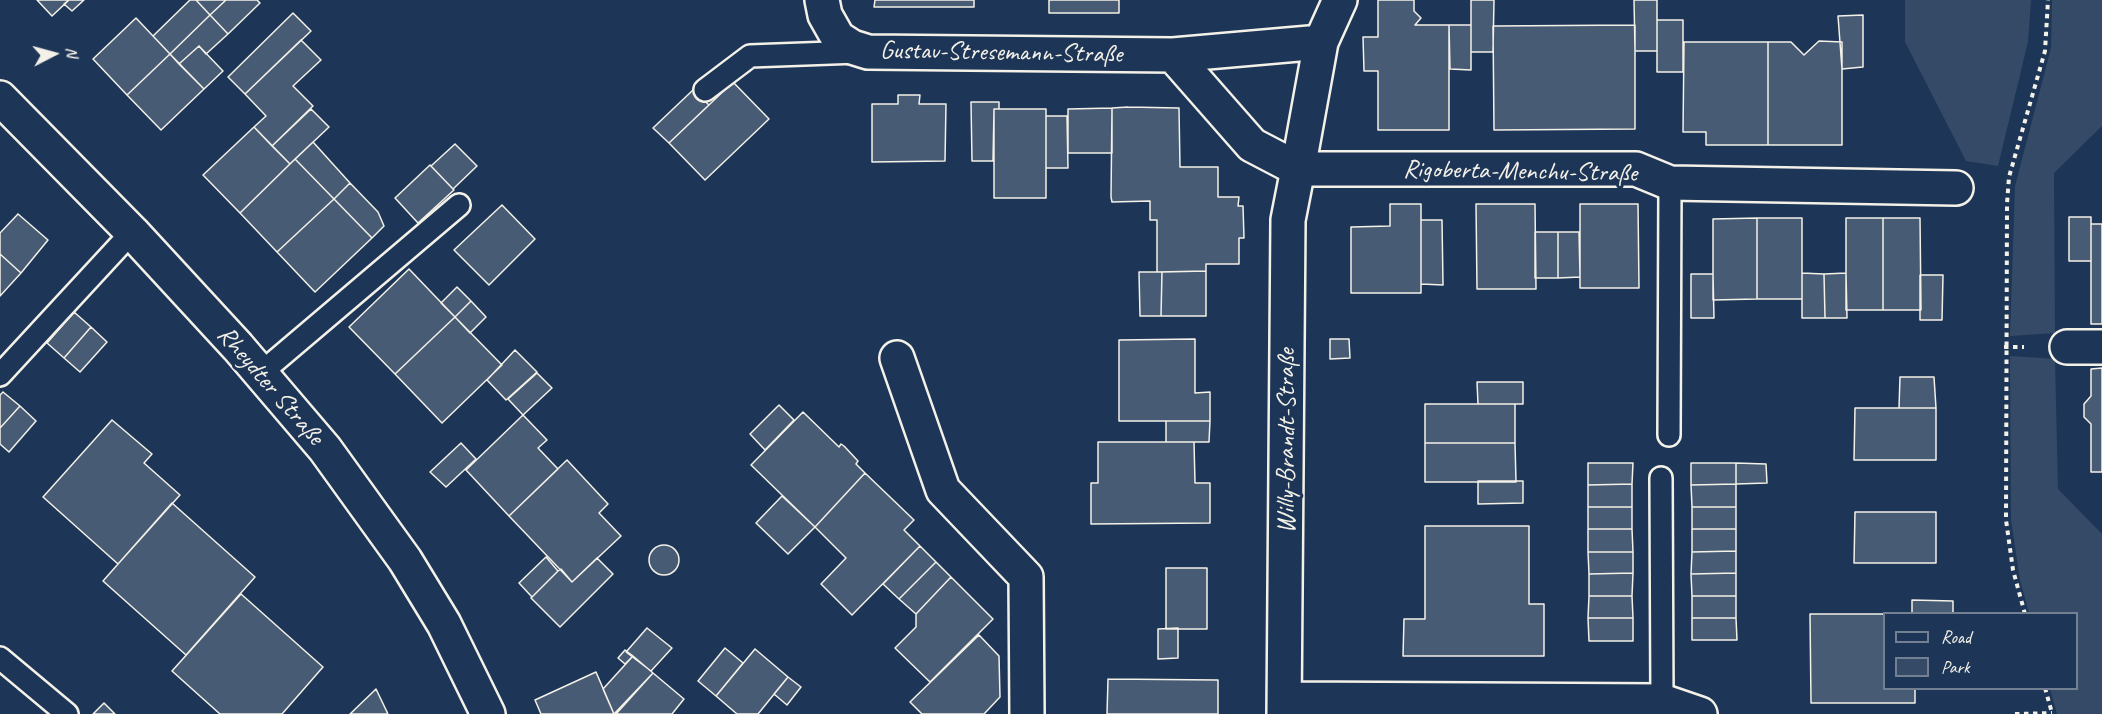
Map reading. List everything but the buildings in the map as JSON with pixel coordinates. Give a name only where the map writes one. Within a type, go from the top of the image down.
[{"type":"street","name":"Gustav-Stresemann-Straße","points":[[822,0],[825,15],[838,38],[852,47],[868,52],[1173,55]]},
{"type":"street","name":"Willy-Brandt-Straße","points":[[1285,707],[1288,220],[1321,42],[1340,0]]},
{"type":"street","points":[[1173,55],[1321,42]]},
{"type":"street","points":[[1173,55],[1252,145],[1298,169]]},
{"type":"street","name":"Rheydter Straße","points":[[0,98],[132,232],[261,373],[325,449],[389,534],[444,624],[488,714]]},
{"type":"street","name":"Rigoberta-Menchu-Straße","points":[[1298,169],[1636,170],[1670,183],[1956,188]]},
{"type":"street","points":[[2067,347],[2102,347]]},
{"type":"street","points":[[897,358],[944,490],[1026,577],[1027,714]]},
{"type":"street","points":[[1285,707],[1662,701],[1700,714]]},
{"type":"lane","points":[[705,90],[750,56],[868,52]]},
{"type":"lane","points":[[1669,435],[1670,183]]},
{"type":"lane","points":[[261,373],[459,205]]},
{"type":"lane","points":[[0,375],[132,232]]},
{"type":"lane","points":[[1661,478],[1662,701]]},
{"type":"lane","points":[[0,658],[67,714]]},
{"type":"path","points":[[2024,612],[2013,570],[2005,507],[2007,204],[2012,168],[2045,51],[2048,0]]},
{"type":"path","points":[[2015,714],[2052,713],[2046,690]]},
{"type":"green space","points":[[1905,0],[2031,0],[2028,42],[1998,166],[1966,161],[1905,42]]},
{"type":"green space","points":[[2052,0],[2102,0],[2102,126],[2054,173],[2055,333],[2010,336],[2015,186],[2051,48]]},
{"type":"green space","points":[[2010,356],[2055,359],[2058,489],[2102,534],[2102,714],[2057,714],[2050,690],[2078,690],[2078,612],[2029,612],[2020,580],[2011,520]]}]
